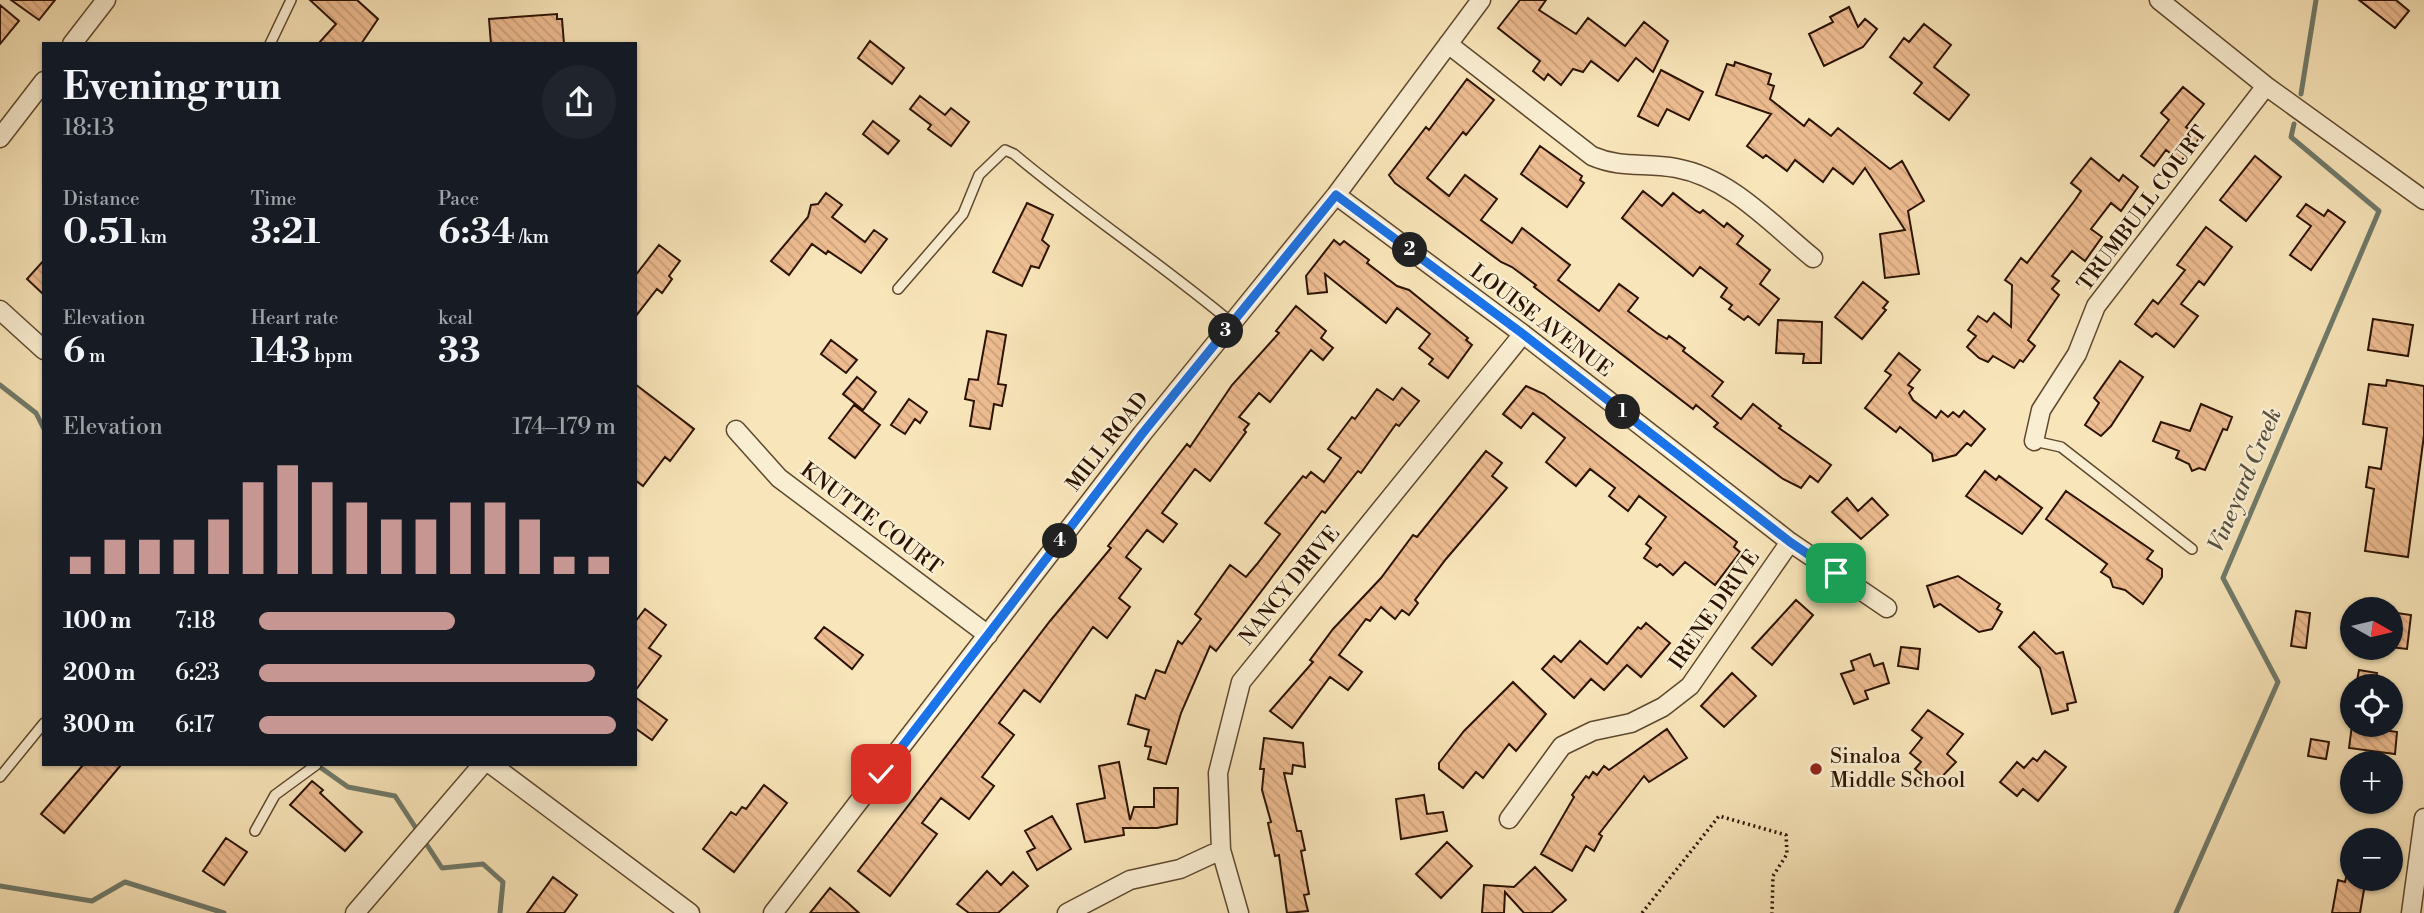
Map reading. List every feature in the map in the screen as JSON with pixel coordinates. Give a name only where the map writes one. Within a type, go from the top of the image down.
[{"type":"street","points":[[74,42],[106,0]]},
{"type":"street","name":"MILL ROAD","points":[[773,913],[1232,323],[1336,195],[1481,0]]},
{"type":"street","points":[[2159,0],[2266,86],[2424,200]]},
{"type":"street","points":[[1448,44],[1592,156],[1613,165],[1674,167],[1724,184],[1813,258]]},
{"type":"street","points":[[0,138],[42,84]]},
{"type":"street","name":"TRUMBULL COURT","points":[[2034,441],[2040,410],[2077,354],[2096,306],[2266,86]]},
{"type":"street","name":"LOUISE AVENUE","points":[[1336,195],[1523,334],[1790,542],[1887,608]]},
{"type":"street","points":[[0,310],[42,348]]},
{"type":"street","name":"NANCY DRIVE","points":[[1239,913],[1221,850],[1218,773],[1241,682],[1523,334]]},
{"type":"street","name":"KNUTTE COURT","points":[[736,430],[779,478],[988,635]]},
{"type":"street","name":"IRENE DRIVE","points":[[1509,819],[1562,746],[1592,732],[1631,723],[1663,707],[1690,686],[1790,542]]},
{"type":"street","points":[[355,913],[481,766]]},
{"type":"street","points":[[493,766],[690,913]]},
{"type":"street","points":[[2411,913],[2424,818]]},
{"type":"street","points":[[1067,913],[1130,880],[1180,869],[1221,850]]},
{"type":"lane","points":[[271,42],[291,0]]},
{"type":"lane","points":[[898,289],[963,214],[979,175],[1005,150],[1014,154],[1129,245],[1189,287],[1232,323]]},
{"type":"lane","points":[[2034,441],[2062,447],[2192,549]]},
{"type":"lane","points":[[0,777],[42,725]]},
{"type":"lane","points":[[255,831],[275,795],[313,767]]},
{"type":"path","points":[[1642,913],[1719,816],[1786,835],[1787,854],[1773,876],[1772,913]]},
{"type":"building","points":[[11,0],[55,0],[39,20]]},
{"type":"building","points":[[310,0],[357,0],[378,19],[362,42],[320,42],[336,24]]},
{"type":"building","points":[[1520,0],[1546,0],[1539,10],[1576,34],[1588,18],[1625,46],[1644,22],[1668,41],[1653,72],[1636,58],[1618,81],[1591,61],[1583,72],[1573,69],[1561,85],[1548,74],[1544,80],[1533,71],[1540,61],[1498,28]]},
{"type":"building","points":[[2359,0],[2396,0],[2409,11],[2395,28]]},
{"type":"building","points":[[0,5],[19,21],[0,44]]},
{"type":"building","points":[[1849,7],[1858,27],[1865,19],[1877,29],[1863,47],[1824,66],[1809,34],[1833,22],[1830,17]]},
{"type":"building","points":[[557,14],[557,19],[562,19],[564,42],[491,42],[489,19]]},
{"type":"building","points":[[1924,24],[1951,45],[1934,67],[1969,95],[1949,120],[1914,93],[1922,83],[1890,57],[1904,38],[1909,42]]},
{"type":"building","points":[[870,41],[904,68],[892,84],[858,58]]},
{"type":"building","points":[[1735,62],[1771,74],[1768,84],[1774,86],[1770,99],[1804,126],[1809,119],[1831,136],[1838,128],[1890,169],[1902,161],[1924,201],[1908,211],[1919,274],[1885,278],[1880,234],[1905,230],[1865,168],[1853,184],[1833,168],[1823,182],[1795,160],[1787,171],[1766,155],[1763,158],[1747,146],[1771,114],[1716,95],[1727,64],[1734,66]]},
{"type":"building","points":[[1661,70],[1703,92],[1689,120],[1667,109],[1658,126],[1638,116]]},
{"type":"building","points":[[1467,79],[1494,100],[1466,135],[1463,132],[1427,178],[1449,196],[1465,175],[1497,199],[1481,220],[1512,243],[1522,228],[1570,265],[1558,280],[1599,311],[1619,284],[1638,298],[1628,311],[1657,333],[1667,339],[1669,336],[1685,348],[1683,351],[1723,382],[1712,396],[1741,419],[1753,404],[1781,426],[1779,428],[1831,465],[1818,482],[1810,476],[1801,488],[1783,479],[1714,427],[1718,423],[1696,405],[1693,409],[1534,287],[1536,285],[1395,183],[1389,175],[1426,127],[1429,130]]},
{"type":"building","points":[[2183,87],[2204,104],[2186,127],[2200,138],[2181,161],[2166,150],[2154,166],[2141,156],[2169,120],[2161,113]]},
{"type":"building","points":[[920,96],[945,115],[951,108],[969,122],[951,146],[928,129],[931,125],[910,109]]},
{"type":"building","points":[[873,121],[899,141],[888,154],[863,134]]},
{"type":"building","points":[[1540,146],[1582,176],[1580,180],[1584,183],[1567,207],[1521,174]]},
{"type":"building","points":[[2255,156],[2281,177],[2246,221],[2220,200]]},
{"type":"building","points":[[2091,158],[2119,181],[2123,175],[2138,187],[2121,211],[2111,203],[2091,229],[2102,237],[2085,261],[2072,251],[2052,276],[2059,281],[2052,289],[2059,295],[2028,340],[2035,346],[2023,362],[2020,360],[2014,368],[1993,356],[1988,362],[1979,358],[1967,347],[1976,336],[1968,330],[1978,316],[1987,322],[1994,313],[2011,327],[2012,285],[2005,280],[2021,258],[2027,263],[2075,200],[2081,191],[2071,183]]},
{"type":"building","points":[[1643,191],[1662,206],[1673,193],[1696,211],[1700,213],[1703,210],[1724,227],[1727,223],[1743,236],[1737,244],[1770,270],[1760,284],[1779,299],[1759,325],[1748,316],[1744,320],[1729,309],[1732,305],[1721,297],[1727,288],[1700,267],[1693,276],[1622,218]]},
{"type":"building","points":[[826,193],[842,205],[832,217],[865,242],[874,230],[887,239],[861,273],[828,251],[826,254],[812,244],[789,275],[771,261],[808,217],[811,205],[818,204]]},
{"type":"building","points":[[1027,203],[1053,215],[1042,240],[1049,246],[1039,268],[1031,266],[1022,286],[993,272]]},
{"type":"building","points":[[2306,204],[2324,216],[2328,210],[2345,222],[2311,270],[2290,255],[2311,226],[2297,216]]},
{"type":"building","points":[[2206,227],[2232,247],[2204,285],[2199,281],[2181,304],[2198,316],[2174,347],[2156,333],[2152,337],[2135,324],[2153,300],[2158,304],[2185,270],[2177,265]]},
{"type":"building","points":[[1334,240],[1340,245],[1344,241],[1369,260],[1367,263],[1397,286],[1409,290],[1468,338],[1466,340],[1472,345],[1448,378],[1429,364],[1433,359],[1419,348],[1430,334],[1397,308],[1386,323],[1325,274],[1327,292],[1308,294],[1306,276]]},
{"type":"building","points":[[659,245],[680,261],[669,276],[672,279],[662,293],[657,289],[637,314],[637,273]]},
{"type":"building","points":[[42,262],[42,293],[27,279]]},
{"type":"building","points":[[1863,282],[1888,302],[1883,308],[1886,310],[1862,339],[1835,317]]},
{"type":"building","points":[[1296,306],[1326,331],[1321,338],[1333,348],[1323,360],[1311,350],[1270,402],[1259,393],[1239,417],[1249,424],[1244,430],[1246,432],[1210,481],[1195,469],[1162,513],[1177,524],[1163,542],[1147,530],[1126,557],[1141,569],[1119,598],[1130,607],[1107,638],[1093,627],[1040,702],[1024,690],[999,723],[1014,735],[982,777],[994,786],[969,819],[941,798],[922,823],[937,834],[890,896],[858,871],[1050,621],[1111,548],[1108,546],[1187,444],[1190,447],[1232,385],[1279,333],[1276,331]]},
{"type":"building","points":[[2373,319],[2413,325],[2408,356],[2368,350]]},
{"type":"building","points":[[1778,320],[1822,322],[1821,363],[1803,363],[1804,354],[1776,353]]},
{"type":"building","points":[[987,331],[1006,335],[998,384],[1006,385],[1002,406],[994,404],[990,429],[970,426],[974,401],[965,399],[969,379],[978,380]]},
{"type":"building","points":[[831,340],[857,360],[846,373],[821,354]]},
{"type":"building","points":[[1899,353],[1920,370],[1908,385],[1913,388],[1909,393],[1913,400],[1936,418],[1941,411],[1948,417],[1953,412],[1959,417],[1964,411],[1985,429],[1971,446],[1967,443],[1956,455],[1933,461],[1932,454],[1900,427],[1896,432],[1865,408],[1891,375],[1885,371]]},
{"type":"building","points":[[2120,361],[2143,377],[2111,426],[2101,436],[2085,425],[2099,403],[2094,398]]},
{"type":"building","points":[[857,377],[876,392],[863,410],[843,394]]},
{"type":"building","points":[[2387,380],[2424,386],[2424,435],[2408,557],[2365,551],[2374,489],[2366,487],[2369,467],[2381,469],[2387,428],[2363,424],[2369,384],[2386,386]]},
{"type":"building","points":[[637,386],[694,429],[670,461],[665,457],[643,486],[637,482]]},
{"type":"building","points":[[1526,386],[1544,394],[1737,542],[1734,547],[1740,552],[1715,585],[1685,562],[1673,575],[1660,564],[1657,567],[1644,558],[1651,548],[1646,544],[1666,517],[1639,496],[1628,511],[1609,496],[1615,488],[1590,469],[1576,486],[1546,462],[1565,438],[1533,413],[1521,428],[1503,414]]},
{"type":"building","points":[[1402,388],[1419,401],[1399,426],[1396,424],[1361,473],[1358,471],[1325,513],[1322,511],[1216,651],[1210,646],[1181,713],[1166,764],[1148,759],[1151,747],[1145,746],[1149,730],[1128,724],[1136,695],[1145,699],[1156,670],[1165,673],[1178,641],[1182,644],[1201,619],[1195,614],[1230,565],[1246,577],[1280,534],[1265,523],[1303,476],[1306,478],[1311,472],[1324,482],[1341,458],[1328,449],[1352,417],[1355,419],[1377,389],[1393,400]]},
{"type":"building","points":[[909,399],[927,412],[920,423],[915,419],[905,434],[891,425]]},
{"type":"building","points":[[2201,404],[2232,417],[2227,430],[2223,429],[2205,470],[2199,468],[2192,471],[2189,464],[2176,458],[2179,451],[2153,441],[2161,422],[2190,431]]},
{"type":"building","points":[[854,405],[880,425],[855,458],[829,438]]},
{"type":"building","points":[[1486,451],[1502,463],[1492,476],[1507,488],[1446,559],[1415,600],[1418,603],[1409,615],[1402,610],[1395,619],[1381,607],[1370,621],[1366,619],[1339,655],[1362,672],[1348,690],[1330,677],[1292,728],[1270,711],[1313,662],[1310,660],[1333,629],[1381,578],[1413,535],[1417,537]]},
{"type":"building","points":[[1985,471],[1996,480],[1999,476],[2042,508],[2022,534],[1966,496]]},
{"type":"building","points":[[2066,491],[2153,551],[2147,559],[2162,569],[2162,577],[2143,604],[2125,590],[2113,587],[2110,578],[2101,572],[2107,564],[2046,519]]},
{"type":"building","points":[[1847,498],[1858,511],[1872,498],[1888,515],[1861,539],[1832,512]]},
{"type":"building","points":[[1958,576],[2000,604],[1997,609],[2002,612],[1992,629],[1979,632],[1940,604],[1934,607],[1927,586]]},
{"type":"building","points":[[1796,600],[1813,615],[1772,665],[1752,648]]},
{"type":"building","points":[[645,609],[666,625],[649,648],[661,656],[637,688],[637,619]]},
{"type":"building","points":[[2296,611],[2310,613],[2306,648],[2291,646]]},
{"type":"building","points":[[2403,614],[2411,615],[2407,649],[2403,649]]},
{"type":"building","points":[[1646,623],[1670,643],[1641,677],[1627,665],[1604,690],[1591,679],[1574,698],[1542,669],[1554,656],[1561,662],[1580,641],[1607,664],[1638,627],[1641,629]]},
{"type":"building","points":[[824,627],[863,655],[852,669],[815,638]]},
{"type":"building","points":[[2034,632],[2056,654],[2063,652],[2076,702],[2067,704],[2068,710],[2052,714],[2040,668],[2019,647]]},
{"type":"building","points":[[1901,647],[1920,649],[1918,669],[1898,666]]},
{"type":"building","points":[[1870,654],[1874,666],[1883,663],[1889,683],[1865,691],[1868,699],[1854,704],[1841,674],[1854,670],[1851,661]]},
{"type":"building","points":[[2359,670],[2377,673],[2377,674],[2358,674]]},
{"type":"building","points":[[1732,673],[1756,696],[1724,727],[1701,706]]},
{"type":"building","points":[[1513,682],[1546,714],[1516,751],[1509,744],[1483,778],[1476,772],[1463,788],[1439,769],[1439,763],[1464,731]]},
{"type":"building","points":[[637,698],[667,720],[652,740],[637,729]]},
{"type":"building","points":[[1928,710],[1963,734],[1947,754],[1956,762],[1934,785],[1915,769],[1921,762],[1910,753],[1922,738],[1912,730]]},
{"type":"building","points":[[1667,729],[1687,758],[1649,782],[1644,776],[1599,834],[1602,836],[1594,851],[1586,846],[1572,871],[1541,854],[1574,797],[1572,795],[1586,776],[1589,778],[1593,772],[1597,775],[1604,766],[1609,770]]},
{"type":"building","points":[[2350,737],[2397,737],[2395,751],[2349,748]]},
{"type":"building","points":[[1264,738],[1303,743],[1305,767],[1293,765],[1292,774],[1284,773],[1297,831],[1301,831],[1305,850],[1301,851],[1309,894],[1304,895],[1308,911],[1287,913],[1279,855],[1275,856],[1268,823],[1271,822],[1262,790],[1264,769],[1260,769]]},
{"type":"building","points":[[2311,739],[2329,742],[2326,759],[2308,756]]},
{"type":"building","points":[[2045,751],[2066,767],[2038,801],[2023,789],[2017,796],[2000,782],[2017,762],[2024,768],[2033,758],[2037,761]]},
{"type":"building","points":[[1119,762],[1130,820],[1134,807],[1154,807],[1154,788],[1178,788],[1177,824],[1157,828],[1123,828],[1124,835],[1085,842],[1077,804],[1105,798],[1099,766]]},
{"type":"building","points":[[82,766],[120,766],[64,833],[41,814]]},
{"type":"building","points":[[312,781],[323,790],[320,793],[362,832],[345,851],[290,805]]},
{"type":"building","points":[[764,785],[787,803],[734,872],[703,849],[731,812],[736,815],[742,807],[746,809]]},
{"type":"building","points":[[1424,795],[1427,814],[1443,812],[1447,831],[1401,839],[1396,799]]},
{"type":"building","points":[[1052,816],[1071,849],[1037,870],[1027,852],[1035,848],[1025,831]]},
{"type":"building","points":[[226,838],[247,852],[224,885],[203,871]]},
{"type":"building","points":[[1447,842],[1472,866],[1441,898],[1416,874]]},
{"type":"building","points":[[1535,867],[1566,900],[1551,913],[1524,913],[1505,892],[1504,913],[1482,913],[1484,885],[1514,887]]},
{"type":"building","points":[[987,871],[1001,885],[1013,872],[1028,886],[998,913],[969,913],[957,904]]},
{"type":"building","points":[[553,877],[577,895],[564,913],[527,913]]},
{"type":"building","points":[[2338,880],[2340,891],[2364,891],[2360,913],[2332,913]]},
{"type":"building","points":[[830,888],[848,903],[859,913],[810,913]]},
{"type":"waterway","name":"Vineyard Creek","points":[[2301,94],[2316,0]]},
{"type":"waterway","name":"Vineyard Creek","points":[[2176,913],[2278,682],[2223,578],[2379,211],[2291,137],[2294,124]]},
{"type":"waterway","points":[[0,385],[36,413],[42,425]]},
{"type":"waterway","points":[[318,766],[348,787],[395,796],[442,868],[483,864],[503,882],[500,913]]},
{"type":"waterway","points":[[0,886],[92,901],[125,882],[224,913]]},
{"type":"place","name":"Sinaloa Middle School","points":[[1816,769]]},
{"type":"route","points":[[881,774],[1142,434],[1336,195],[1523,334],[1790,542],[1836,573]]}]
